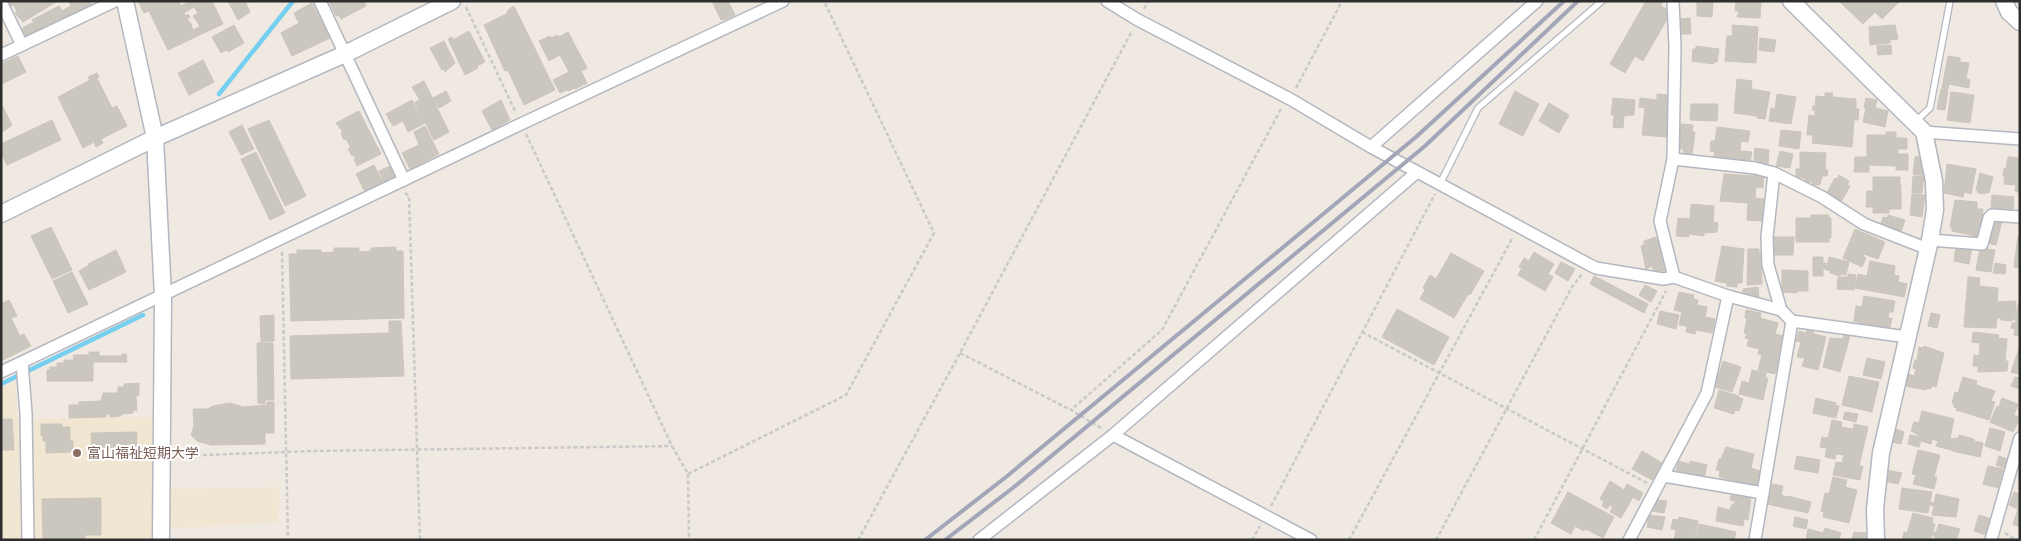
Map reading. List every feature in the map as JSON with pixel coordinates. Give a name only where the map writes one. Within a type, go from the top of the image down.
[{"type":"street","points":[[1,55],[115,1]]},
{"type":"street","points":[[125,1],[155,138],[163,296],[161,540]]},
{"type":"street","points":[[320,1],[399,182]]},
{"type":"street","points":[[1,214],[155,138],[344,54],[452,1]]},
{"type":"street","points":[[1,372],[783,1]]},
{"type":"street","points":[[1106,1],[1138,20],[1290,99],[1417,172],[1596,268],[1663,279],[1673,277],[1728,296],[1781,310]]},
{"type":"street","points":[[1372,147],[1537,1]]},
{"type":"street","points":[[1673,1],[1675,47],[1673,159],[1660,221],[1673,277]]},
{"type":"street","points":[[1791,1],[1919,128],[1934,181],[1935,210],[1929,245],[1878,472],[1875,509],[1876,540]]},
{"type":"street","points":[[2004,1],[2009,12],[2020,22]]},
{"type":"street","points":[[1,2],[22,45]]},
{"type":"street","points":[[1919,128],[2020,139]]},
{"type":"street","points":[[1673,159],[1755,168],[1774,173],[1822,197],[1864,224],[1929,245],[1982,244],[1989,218],[1992,215],[2020,217]]},
{"type":"street","points":[[979,540],[1113,435],[1417,172]]},
{"type":"street","points":[[1774,173],[1767,237],[1768,265],[1781,310],[1792,321],[1907,337]]},
{"type":"street","points":[[1629,540],[1707,392],[1728,296]]},
{"type":"street","points":[[1756,540],[1792,321]]},
{"type":"street","points":[[22,362],[26,414],[28,540]]},
{"type":"street","points":[[1113,435],[1311,540]]},
{"type":"street","points":[[1991,540],[2020,438]]},
{"type":"street","points":[[1664,476],[1763,493]]},
{"type":"lane","points":[[1440,184],[1478,108],[1602,1]]},
{"type":"lane","points":[[1919,128],[1930,108],[1950,1]]},
{"type":"path","points":[[463,1],[672,446],[688,474],[689,540]]},
{"type":"path","points":[[688,474],[846,395],[934,233],[824,1]]},
{"type":"path","points":[[858,540],[1148,1]]},
{"type":"path","points":[[1071,410],[1162,330],[1282,107],[1290,99],[1342,1]]},
{"type":"path","points":[[399,182],[409,196],[420,540]]},
{"type":"path","points":[[1252,540],[1440,184]]},
{"type":"path","points":[[1349,540],[1518,226]]},
{"type":"path","points":[[282,238],[288,540]]},
{"type":"path","points":[[1436,540],[1572,287],[1588,264]]},
{"type":"path","points":[[1534,540],[1673,277]]},
{"type":"path","points":[[1362,332],[1657,488]]},
{"type":"path","points":[[960,353],[1071,410],[1113,435]]},
{"type":"path","points":[[162,460],[175,456],[672,446]]},
{"type":"shaded area","name":"富山福祉短期大学","points":[[16,382],[17,419],[152,417],[152,489],[280,487],[278,522],[151,530],[151,540],[1,540],[1,388]]},
{"type":"building","points":[[7,1],[56,2],[23,22],[15,13],[17,12],[14,5],[10,7]]},
{"type":"building","points":[[69,1],[90,1],[92,5],[26,36],[22,28],[34,22],[32,20],[59,6],[62,11],[71,6]]},
{"type":"building","points":[[138,1],[179,1],[181,6],[190,1],[212,1],[223,24],[168,50],[149,11],[144,13]],"holes":[[[194,7],[198,13],[193,16],[200,26],[194,30],[187,19],[190,17],[188,14],[185,16],[184,13]]]},
{"type":"building","points":[[228,1],[245,1],[250,12],[238,20]]},
{"type":"building","points":[[329,1],[364,1],[366,6],[341,19],[339,15],[336,16]]},
{"type":"building","points":[[712,1],[728,1],[735,15],[721,20]]},
{"type":"building","points":[[1646,1],[1663,1],[1661,6],[1671,12],[1643,61],[1635,56],[1625,73],[1610,64]]},
{"type":"building","points":[[1697,1],[1713,1],[1712,17],[1697,16]]},
{"type":"building","points":[[1736,1],[1761,3],[1760,18],[1737,17],[1739,11],[1735,11]]},
{"type":"building","points":[[1839,1],[1900,1],[1882,19],[1875,12],[1863,24]]},
{"type":"building","points":[[312,3],[330,38],[292,56],[281,33],[299,23],[294,13]]},
{"type":"building","points":[[513,6],[555,90],[524,105],[508,70],[505,71],[484,25],[508,13],[507,11]]},
{"type":"building","points":[[1690,18],[1691,34],[1681,34],[1680,19]]},
{"type":"building","points":[[234,25],[244,43],[228,52],[227,50],[221,53],[212,37]]},
{"type":"building","points":[[1732,25],[1758,27],[1756,63],[1725,61],[1727,36],[1733,36]]},
{"type":"building","points":[[1895,25],[1898,39],[1890,40],[1890,43],[1870,45],[1869,27]]},
{"type":"building","points":[[469,31],[485,62],[465,75],[448,39],[452,37],[453,40]]},
{"type":"building","points":[[568,32],[587,68],[581,71],[587,83],[560,93],[553,80],[569,72],[560,55],[549,61],[539,41],[550,36],[551,38],[558,35],[559,37]]},
{"type":"building","points":[[1760,38],[1776,40],[1774,52],[1759,50]]},
{"type":"building","points":[[444,41],[455,63],[445,72],[430,48]]},
{"type":"building","points":[[1891,45],[1892,54],[1878,55],[1877,46]]},
{"type":"building","points":[[1696,46],[1719,49],[1717,62],[1713,64],[1692,61],[1693,49],[1696,49]]},
{"type":"building","points":[[18,56],[26,72],[2,84],[1,64]]},
{"type":"building","points":[[1948,56],[1960,58],[1960,62],[1969,63],[1966,79],[1970,80],[1969,88],[1949,84],[1948,89],[1942,88]]},
{"type":"building","points":[[203,60],[214,82],[189,95],[178,73]]},
{"type":"building","points":[[97,73],[99,77],[97,78],[112,108],[117,106],[127,126],[101,139],[103,143],[96,147],[94,142],[83,148],[58,97],[90,80],[88,77]]},
{"type":"building","points":[[1737,79],[1752,81],[1751,89],[1770,92],[1765,119],[1734,113]]},
{"type":"building","points":[[424,81],[449,132],[434,140],[415,102],[420,100],[412,87]]},
{"type":"building","points":[[1941,89],[1948,90],[1945,110],[1937,109]]},
{"type":"building","points":[[446,91],[451,101],[439,108],[433,98]]},
{"type":"building","points":[[1515,91],[1539,104],[1523,136],[1499,124]]},
{"type":"building","points":[[1951,92],[1974,95],[1970,123],[1947,120]]},
{"type":"building","points":[[1825,93],[1833,93],[1832,97],[1856,99],[1856,109],[1859,109],[1858,120],[1854,120],[1852,147],[1812,143],[1813,135],[1807,135],[1809,115],[1815,116],[1815,110],[1812,110],[1813,106],[1815,106],[1816,96],[1825,97]]},
{"type":"building","points":[[1657,94],[1669,95],[1668,100],[1671,101],[1667,137],[1642,135],[1645,108],[1639,107],[1640,98],[1657,100]]},
{"type":"building","points":[[1777,94],[1796,97],[1791,124],[1769,121],[1771,108],[1775,109]]},
{"type":"building","points":[[1613,98],[1635,100],[1634,115],[1624,116],[1623,128],[1613,127],[1614,115],[1611,115]]},
{"type":"building","points":[[1866,98],[1877,100],[1875,108],[1888,111],[1885,127],[1863,122]]},
{"type":"building","points":[[412,100],[425,123],[408,132],[403,121],[393,126],[386,114]]},
{"type":"building","points":[[501,100],[510,120],[492,130],[482,111]]},
{"type":"building","points":[[1,103],[12,125],[1,133]]},
{"type":"building","points":[[1549,103],[1569,115],[1559,133],[1539,121]]},
{"type":"building","points":[[1691,104],[1718,104],[1717,121],[1690,120]]},
{"type":"building","points":[[359,111],[381,154],[357,166],[354,159],[356,158],[354,155],[352,156],[348,149],[351,148],[346,139],[344,140],[341,133],[343,132],[336,123]]},
{"type":"building","points":[[52,120],[61,140],[7,165],[1,153],[1,144]]},
{"type":"building","points":[[269,120],[306,196],[285,206],[248,129]]},
{"type":"building","points":[[1681,124],[1693,125],[1692,132],[1695,132],[1692,155],[1683,155],[1684,149],[1679,149]]},
{"type":"building","points":[[242,125],[254,149],[241,155],[229,132]]},
{"type":"building","points":[[425,126],[439,154],[410,169],[402,153],[419,145],[414,132]]},
{"type":"building","points":[[1717,127],[1750,131],[1748,142],[1741,141],[1740,151],[1752,152],[1750,162],[1714,157],[1715,152],[1710,151],[1711,141],[1715,141]]},
{"type":"building","points":[[1781,130],[1801,132],[1799,149],[1779,146]]},
{"type":"building","points":[[1886,132],[1896,132],[1896,138],[1907,138],[1907,149],[1898,149],[1898,154],[1908,154],[1908,170],[1896,170],[1896,166],[1869,165],[1869,172],[1854,172],[1855,157],[1867,157],[1867,135],[1886,135]]},
{"type":"building","points":[[1755,148],[1769,150],[1768,164],[1759,163],[1759,161],[1754,160]]},
{"type":"building","points":[[1780,151],[1793,154],[1790,168],[1776,166]]},
{"type":"building","points":[[256,152],[285,213],[270,220],[241,159]]},
{"type":"building","points":[[1800,152],[1826,153],[1825,170],[1828,170],[1827,176],[1822,176],[1820,185],[1812,185],[1813,182],[1805,182],[1805,178],[1796,178],[1796,169],[1800,169]]},
{"type":"building","points":[[1919,156],[1923,175],[1913,174],[1915,157]]},
{"type":"building","points":[[2008,157],[2020,158],[2020,193],[2015,191],[2016,185],[2004,184],[2004,168],[2006,169]]},
{"type":"building","points":[[1947,164],[1976,169],[1971,194],[1964,192],[1963,197],[1944,193]]},
{"type":"building","points":[[374,165],[383,183],[365,192],[356,174]]},
{"type":"building","points":[[390,166],[395,177],[384,183],[379,171]]},
{"type":"building","points":[[1756,173],[1764,174],[1763,188],[1756,187],[1755,198],[1764,199],[1762,221],[1747,220],[1748,203],[1720,201],[1724,174],[1755,176]]},
{"type":"building","points":[[1980,173],[1993,177],[1989,193],[1978,193],[1978,190],[1976,190]]},
{"type":"building","points":[[1839,175],[1849,181],[1847,185],[1850,186],[1841,202],[1826,194],[1835,178],[1837,179]]},
{"type":"building","points":[[1913,176],[1924,176],[1922,193],[1912,193]]},
{"type":"building","points":[[1873,177],[1900,177],[1901,209],[1889,209],[1889,213],[1873,213],[1873,207],[1866,207],[1867,191],[1873,191]]},
{"type":"building","points":[[1912,194],[1925,195],[1922,217],[1910,215]]},
{"type":"building","points":[[1992,195],[2014,197],[2013,212],[1991,209]]},
{"type":"building","points":[[1955,200],[1977,202],[1977,209],[1983,209],[1980,237],[1952,231],[1952,227],[1950,227]]},
{"type":"building","points":[[1691,204],[1714,206],[1713,222],[1718,223],[1717,232],[1704,233],[1704,236],[1689,234],[1689,237],[1676,236],[1678,218],[1690,219]]},
{"type":"building","points":[[1811,215],[1829,215],[1828,217],[1831,218],[1831,238],[1829,238],[1829,242],[1796,242],[1796,218],[1811,218]]},
{"type":"building","points":[[1888,215],[1905,220],[1901,232],[1880,226],[1883,217],[1887,218]]},
{"type":"building","points":[[1993,220],[2002,221],[1996,245],[1987,243]]},
{"type":"building","points":[[51,227],[72,270],[52,279],[31,236]]},
{"type":"building","points":[[1855,229],[1885,242],[1878,259],[1864,254],[1863,257],[1866,258],[1862,267],[1843,258]]},
{"type":"building","points":[[2018,236],[2020,236],[2020,268],[2014,267]]},
{"type":"building","points":[[1656,237],[1656,240],[1661,239],[1666,270],[1663,271],[1654,271],[1652,266],[1646,269],[1641,246],[1644,245],[1644,241]]},
{"type":"building","points":[[1773,237],[1794,237],[1793,255],[1773,255]]},
{"type":"building","points":[[1956,245],[1972,248],[1969,264],[1954,261]]},
{"type":"building","points":[[1722,246],[1744,249],[1742,283],[1737,283],[1737,287],[1727,286],[1727,283],[1715,281]]},
{"type":"building","points":[[396,247],[396,251],[403,251],[404,318],[291,321],[289,254],[297,254],[297,250],[321,250],[322,253],[334,252],[334,248],[359,248],[359,252],[371,251],[371,248]]},
{"type":"building","points":[[1980,248],[1995,250],[1991,272],[1976,270]]},
{"type":"building","points":[[1748,249],[1759,249],[1759,254],[1761,254],[1762,284],[1747,285]]},
{"type":"building","points":[[116,250],[126,272],[89,290],[79,271],[88,264]]},
{"type":"building","points":[[1534,252],[1554,264],[1548,274],[1553,277],[1545,291],[1518,275],[1522,268],[1519,267],[1524,258],[1529,261]]},
{"type":"building","points":[[1451,253],[1484,271],[1454,318],[1420,299],[1430,275],[1436,279]]},
{"type":"building","points":[[1813,257],[1823,257],[1826,269],[1823,269],[1823,276],[1813,276]]},
{"type":"building","points":[[1829,257],[1849,262],[1846,275],[1841,274],[1840,276],[1826,270]]},
{"type":"building","points":[[1870,261],[1895,266],[1894,275],[1899,276],[1898,282],[1907,284],[1904,297],[1855,288],[1858,274],[1867,276]]},
{"type":"building","points":[[1561,262],[1575,269],[1568,281],[1555,273]]},
{"type":"building","points":[[1995,263],[2006,265],[2005,274],[1993,273]]},
{"type":"building","points":[[1782,270],[1808,271],[1808,291],[1797,291],[1797,293],[1782,292]]},
{"type":"building","points":[[72,272],[88,304],[68,313],[53,281]]},
{"type":"building","points":[[1848,274],[1856,275],[1854,290],[1837,289],[1838,277],[1848,277]]},
{"type":"building","points":[[1594,276],[1648,304],[1644,313],[1590,284]]},
{"type":"building","points":[[1968,277],[1980,278],[1979,286],[1998,288],[1997,302],[2016,301],[2015,319],[2012,319],[2012,321],[1997,318],[1996,328],[1964,327]]},
{"type":"building","points":[[1645,285],[1657,291],[1651,302],[1639,295]]},
{"type":"building","points":[[1758,287],[1759,301],[1743,295],[1743,289]]},
{"type":"building","points":[[1679,292],[1694,295],[1693,299],[1698,300],[1697,305],[1707,307],[1705,317],[1715,319],[1712,333],[1696,330],[1695,334],[1686,332],[1687,326],[1679,325],[1682,312],[1674,310]]},
{"type":"building","points":[[1864,296],[1895,301],[1893,312],[1889,312],[1888,318],[1892,318],[1890,328],[1867,324],[1866,327],[1858,325],[1858,322],[1854,321],[1856,306],[1862,307]]},
{"type":"building","points":[[9,300],[17,316],[11,318],[20,336],[24,334],[31,346],[1,361],[1,304]]},
{"type":"building","points":[[2018,304],[2020,304],[2020,336],[2014,335],[2015,329],[2011,328],[2012,323],[2015,323]]},
{"type":"building","points":[[1397,309],[1449,337],[1434,365],[1382,337]]},
{"type":"building","points":[[1746,310],[1761,313],[1760,318],[1778,323],[1775,334],[1784,336],[1775,374],[1758,370],[1762,355],[1758,354],[1759,349],[1747,346],[1749,339],[1745,338],[1747,334],[1744,333],[1747,319],[1745,318]]},
{"type":"building","points":[[1660,311],[1679,315],[1676,329],[1657,324]]},
{"type":"building","points":[[1931,313],[1940,315],[1937,328],[1928,326]]},
{"type":"building","points":[[274,315],[274,341],[261,342],[260,316]]},
{"type":"building","points":[[389,321],[401,321],[404,376],[291,379],[290,336],[389,333]]},
{"type":"building","points":[[1807,330],[1826,337],[1818,370],[1802,366],[1805,358],[1797,357],[1801,342],[1796,341],[1799,331],[1806,333]]},
{"type":"building","points":[[1973,332],[1999,335],[1998,338],[2007,339],[2005,361],[2008,361],[2007,371],[1978,372],[1978,366],[1973,366],[1974,355],[1979,356],[1980,343],[1972,342]]},
{"type":"building","points":[[1844,335],[1850,336],[1840,372],[1823,367],[1830,338],[1843,339]]},
{"type":"building","points":[[257,343],[273,343],[274,400],[265,400],[265,404],[258,403]]},
{"type":"building","points":[[1924,346],[1944,353],[1936,387],[1931,386],[1931,389],[1927,388],[1926,390],[1905,386],[1908,374],[1914,376],[1916,369],[1913,368],[1915,360],[1917,360],[1919,347],[1923,348]]},
{"type":"building","points":[[2020,346],[2020,368],[2018,374],[2011,372]]},
{"type":"building","points":[[89,352],[99,352],[99,356],[122,356],[122,354],[126,354],[127,362],[93,362],[93,381],[47,381],[47,370],[50,370],[50,367],[57,367],[57,363],[64,363],[64,360],[74,360],[73,355],[89,355]]},
{"type":"building","points":[[1867,358],[1885,362],[1881,379],[1863,375]]},
{"type":"building","points":[[1723,361],[1741,367],[1732,392],[1715,387]]},
{"type":"building","points":[[1752,370],[1766,373],[1765,378],[1768,378],[1763,400],[1739,394],[1742,381],[1749,383]]},
{"type":"building","points":[[1849,376],[1879,382],[1872,412],[1842,405]]},
{"type":"building","points":[[1963,377],[1977,381],[1976,385],[1995,391],[1991,401],[1995,402],[1989,420],[1956,410],[1957,408],[1954,407],[1952,403],[1955,392],[1958,393]]},
{"type":"building","points":[[2015,377],[2020,378],[2020,389],[2011,386]]},
{"type":"building","points":[[139,383],[139,395],[136,396],[137,411],[133,410],[133,413],[110,417],[110,414],[106,414],[106,417],[69,418],[69,405],[79,405],[79,402],[101,401],[103,393],[118,393],[118,387],[124,387],[124,384]]},
{"type":"building","points":[[1719,390],[1743,399],[1739,411],[1735,410],[1734,414],[1714,408]]},
{"type":"building","points":[[1816,398],[1836,403],[1835,405],[1839,406],[1836,418],[1813,413]]},
{"type":"building","points":[[2002,398],[2018,404],[2014,415],[2020,418],[2013,432],[1990,422]]},
{"type":"building","points":[[267,402],[274,402],[274,433],[265,433],[265,444],[211,445],[197,441],[191,435],[194,426],[193,409],[208,409],[213,406],[230,403],[243,407],[267,405]]},
{"type":"building","points":[[1922,411],[1954,419],[1950,438],[1954,439],[1951,450],[1936,446],[1938,441],[1932,439],[1931,444],[1921,441],[1922,437],[1911,431],[1914,422],[1919,423]]},
{"type":"building","points":[[1845,412],[1858,414],[1856,422],[1843,419]]},
{"type":"building","points":[[1,419],[12,419],[14,450],[1,450]]},
{"type":"building","points":[[1832,420],[1842,422],[1841,427],[1853,429],[1854,424],[1868,427],[1859,466],[1863,466],[1860,480],[1833,475],[1836,462],[1842,463],[1844,455],[1836,454],[1835,459],[1825,457],[1827,448],[1820,447],[1822,437],[1828,438]]},
{"type":"building","points":[[41,424],[62,424],[61,427],[70,427],[70,441],[73,441],[73,452],[46,453],[46,441],[43,441],[43,436],[41,436]]},
{"type":"building","points":[[1990,428],[2005,432],[2000,451],[1985,446]]},
{"type":"building","points":[[1895,429],[1904,432],[1901,444],[1891,442]]},
{"type":"building","points":[[137,432],[136,452],[92,452],[91,433]]},
{"type":"building","points":[[1910,435],[1922,437],[1919,447],[1908,444]]},
{"type":"building","points":[[1959,435],[1983,443],[1980,457],[1952,451],[1955,438],[1958,439]]},
{"type":"building","points":[[1726,447],[1754,454],[1751,468],[1760,471],[1757,484],[1754,486],[1719,477],[1720,471],[1716,470],[1719,459],[1721,459]]},
{"type":"building","points":[[1918,450],[1940,455],[1934,477],[1937,477],[1934,489],[1913,484],[1916,475],[1912,474]]},
{"type":"building","points":[[1642,451],[1662,463],[1652,480],[1632,469]]},
{"type":"building","points":[[1797,456],[1820,460],[1818,473],[1794,469]]},
{"type":"building","points":[[1999,456],[2007,459],[2004,468],[1996,465]]},
{"type":"building","points":[[1678,461],[1690,464],[1690,461],[1707,465],[1704,479],[1676,473]]},
{"type":"building","points":[[1988,466],[2003,469],[1998,488],[1983,484]]},
{"type":"building","points":[[1886,470],[1902,473],[1898,484],[1884,481]]},
{"type":"building","points":[[1833,477],[1847,480],[1845,487],[1857,490],[1849,523],[1823,517],[1824,512],[1821,511],[1825,493],[1829,494]]},
{"type":"building","points":[[1610,481],[1624,490],[1627,484],[1643,493],[1639,501],[1633,497],[1621,518],[1610,512],[1613,507],[1610,505],[1607,509],[1602,506],[1604,501],[1600,499]]},
{"type":"building","points":[[1772,484],[1783,486],[1781,495],[1787,497],[1785,508],[1767,504]]},
{"type":"building","points":[[1902,488],[1932,492],[1928,513],[1899,509]]},
{"type":"building","points":[[1568,492],[1614,517],[1603,538],[1586,529],[1584,531],[1575,526],[1571,534],[1551,523]]},
{"type":"building","points":[[2014,492],[2020,494],[2020,527],[2013,524],[2018,509],[2009,505]]},
{"type":"building","points":[[1936,494],[1959,499],[1956,517],[1932,515],[1934,506],[1930,505],[1931,502],[1934,503]]},
{"type":"building","points":[[1731,495],[1751,498],[1748,520],[1744,519],[1743,526],[1716,521],[1718,507],[1730,510],[1732,504],[1735,504],[1735,501],[1730,500]]},
{"type":"building","points":[[1788,496],[1811,502],[1808,513],[1785,508]]},
{"type":"building","points":[[101,498],[101,535],[85,535],[85,540],[43,540],[42,499]]},
{"type":"building","points":[[1657,500],[1667,501],[1664,513],[1652,511]]},
{"type":"building","points":[[1913,513],[1933,518],[1932,523],[1935,524],[1931,539],[1934,540],[1902,540],[1904,532],[1907,533]]},
{"type":"building","points":[[1649,515],[1665,517],[1662,530],[1647,527]]},
{"type":"building","points":[[1979,515],[1991,519],[1986,535],[1974,531]]},
{"type":"building","points":[[1679,517],[1698,521],[1694,540],[1674,540],[1676,530],[1671,529],[1673,519],[1678,520]]},
{"type":"building","points":[[1795,517],[1808,520],[1806,529],[1793,526]]},
{"type":"building","points":[[1699,524],[1736,532],[1734,540],[1695,540]]},
{"type":"building","points":[[1939,524],[1960,529],[1957,538],[1955,540],[1935,539],[1935,536],[1933,536],[1934,532],[1936,532]]},
{"type":"building","points":[[1825,528],[1841,533],[1839,540],[1806,540],[1808,529],[1823,533]]},
{"type":"building","points":[[1854,532],[1866,533],[1866,540],[1852,540]]},
{"type":"waterway","points":[[219,94],[293,1]]},
{"type":"waterway","points":[[1,384],[143,315]]},
{"type":"railway","points":[[925,540],[1006,477],[1416,137],[1564,1]]},
{"type":"railway","points":[[945,540],[1014,487],[1425,146],[1578,1]]},
{"type":"place","name":"富山福祉短期大学","points":[[77,453]]}]
